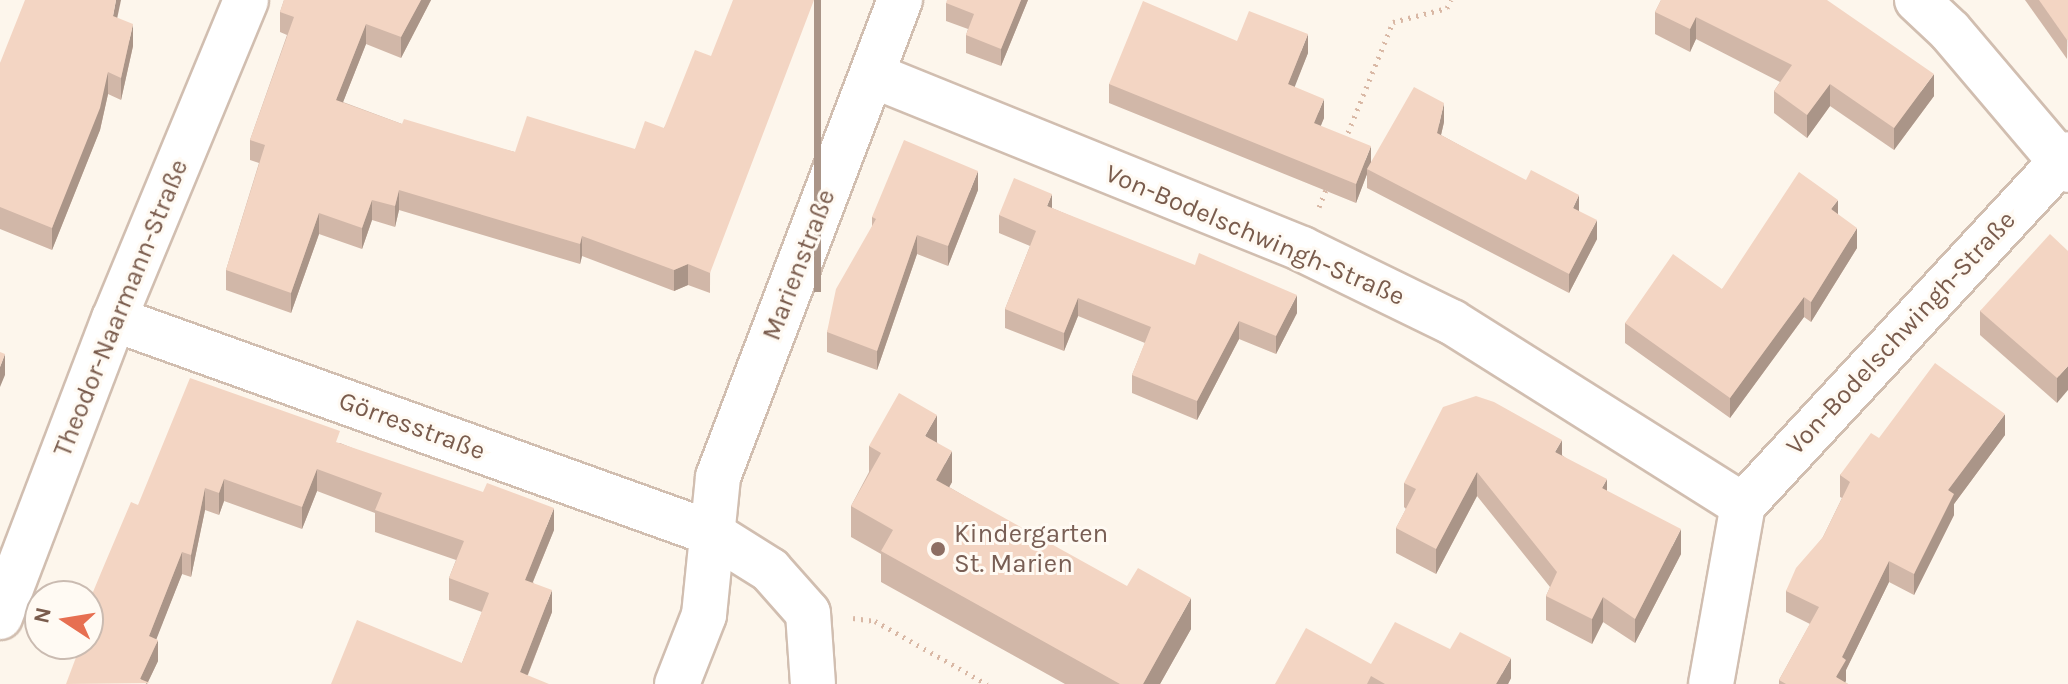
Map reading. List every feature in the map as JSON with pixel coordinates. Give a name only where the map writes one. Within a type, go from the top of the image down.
[{"type":"street","name":"Theodor-Naarmann-Straße","points":[[0,617],[12,553],[114,319],[246,0]]},
{"type":"street","name":"Marienstraße","points":[[677,684],[704,615],[718,477],[900,0]]},
{"type":"street","points":[[1917,0],[1950,31],[2065,162]]},
{"type":"street","name":"Von-Bodelschwingh-Straße","points":[[872,75],[1302,249],[1452,322],[1743,505],[2065,162]]},
{"type":"street","name":"Görresstraße","points":[[114,319],[711,533]]},
{"type":"street","points":[[1711,684],[1743,505]]},
{"type":"street","points":[[711,533],[770,570],[808,613],[813,684]]},
{"type":"path","points":[[1342,150],[1393,22],[1447,8],[1451,0]]},
{"type":"path","points":[[1302,249],[1330,178]]},
{"type":"path","points":[[808,613],[875,621],[987,684]]},
{"type":"building","points":[[25,0],[116,0],[113,16],[133,24],[121,78],[108,72],[100,108],[52,228],[0,207],[0,63]]},
{"type":"building","points":[[284,0],[421,0],[401,37],[366,24],[336,100],[402,124],[404,119],[515,152],[527,116],[635,149],[645,121],[664,128],[695,50],[711,56],[733,0],[814,0],[710,273],[688,264],[674,270],[582,236],[580,244],[399,190],[395,206],[372,200],[362,228],[319,213],[291,293],[226,270],[265,145],[250,140],[294,17],[280,12]]},
{"type":"building","points":[[947,0],[1021,0],[1001,49],[966,35],[974,14],[946,3]]},
{"type":"building","points":[[1661,0],[1827,0],[1934,74],[1894,128],[1830,84],[1807,115],[1774,91],[1792,65],[1696,17],[1690,29],[1655,12]]},
{"type":"building","points":[[2039,0],[2068,0],[2068,40],[2067,40]]},
{"type":"building","points":[[1143,1],[1237,41],[1249,11],[1308,34],[1288,84],[1324,99],[1314,123],[1371,146],[1356,184],[1109,84]]},
{"type":"building","points":[[1414,87],[1444,103],[1437,133],[1526,180],[1531,170],[1579,195],[1573,208],[1597,220],[1569,274],[1367,169]]},
{"type":"building","points":[[904,140],[978,171],[948,246],[917,235],[877,351],[827,332],[836,289],[876,219],[872,217]]},
{"type":"building","points":[[1799,172],[1838,200],[1831,209],[1857,228],[1811,302],[1804,297],[1730,398],[1625,323],[1673,254],[1722,289]]},
{"type":"building","points":[[1014,178],[1052,194],[1047,206],[1195,265],[1199,253],[1297,295],[1276,336],[1239,321],[1197,401],[1132,375],[1151,327],[1078,298],[1064,333],[1005,309],[1036,231],[999,215]]},
{"type":"building","points":[[2050,234],[2068,251],[2068,366],[2057,378],[1980,311]]},
{"type":"building","points":[[1935,363],[2005,414],[1948,490],[1954,494],[1914,574],[1889,561],[1842,657],[1846,660],[1836,677],[1848,684],[1786,684],[1779,680],[1819,607],[1786,591],[1796,568],[1823,537],[1850,482],[1840,475],[1871,433],[1879,438]]},
{"type":"building","points":[[190,378],[340,431],[336,442],[483,492],[487,483],[554,508],[525,580],[552,590],[520,672],[549,684],[331,684],[357,620],[462,663],[489,593],[449,578],[464,541],[375,510],[382,493],[317,469],[302,507],[224,479],[219,493],[205,488],[191,555],[182,552],[149,636],[158,640],[140,679],[150,683],[66,684],[75,660],[104,660],[104,580],[98,580],[131,502],[138,505]]},
{"type":"building","name":"Kindergarten St. Marien","points":[[899,393],[937,415],[925,436],[952,451],[936,480],[1127,586],[1138,568],[1191,598],[1143,684],[1120,684],[881,551],[893,530],[851,506],[881,453],[869,446]]},
{"type":"building","points":[[1476,396],[1494,402],[1562,440],[1555,452],[1607,479],[1602,488],[1681,529],[1635,619],[1603,597],[1592,619],[1546,596],[1557,572],[1477,472],[1436,549],[1396,528],[1416,489],[1404,483],[1443,407]]},
{"type":"building","points":[[1395,622],[1450,649],[1460,632],[1511,658],[1496,684],[1385,684],[1371,676],[1367,684],[1275,684],[1306,628],[1371,664]]},
{"type":"place","name":"Kindergarten St. Marien","points":[[938,549]]}]
